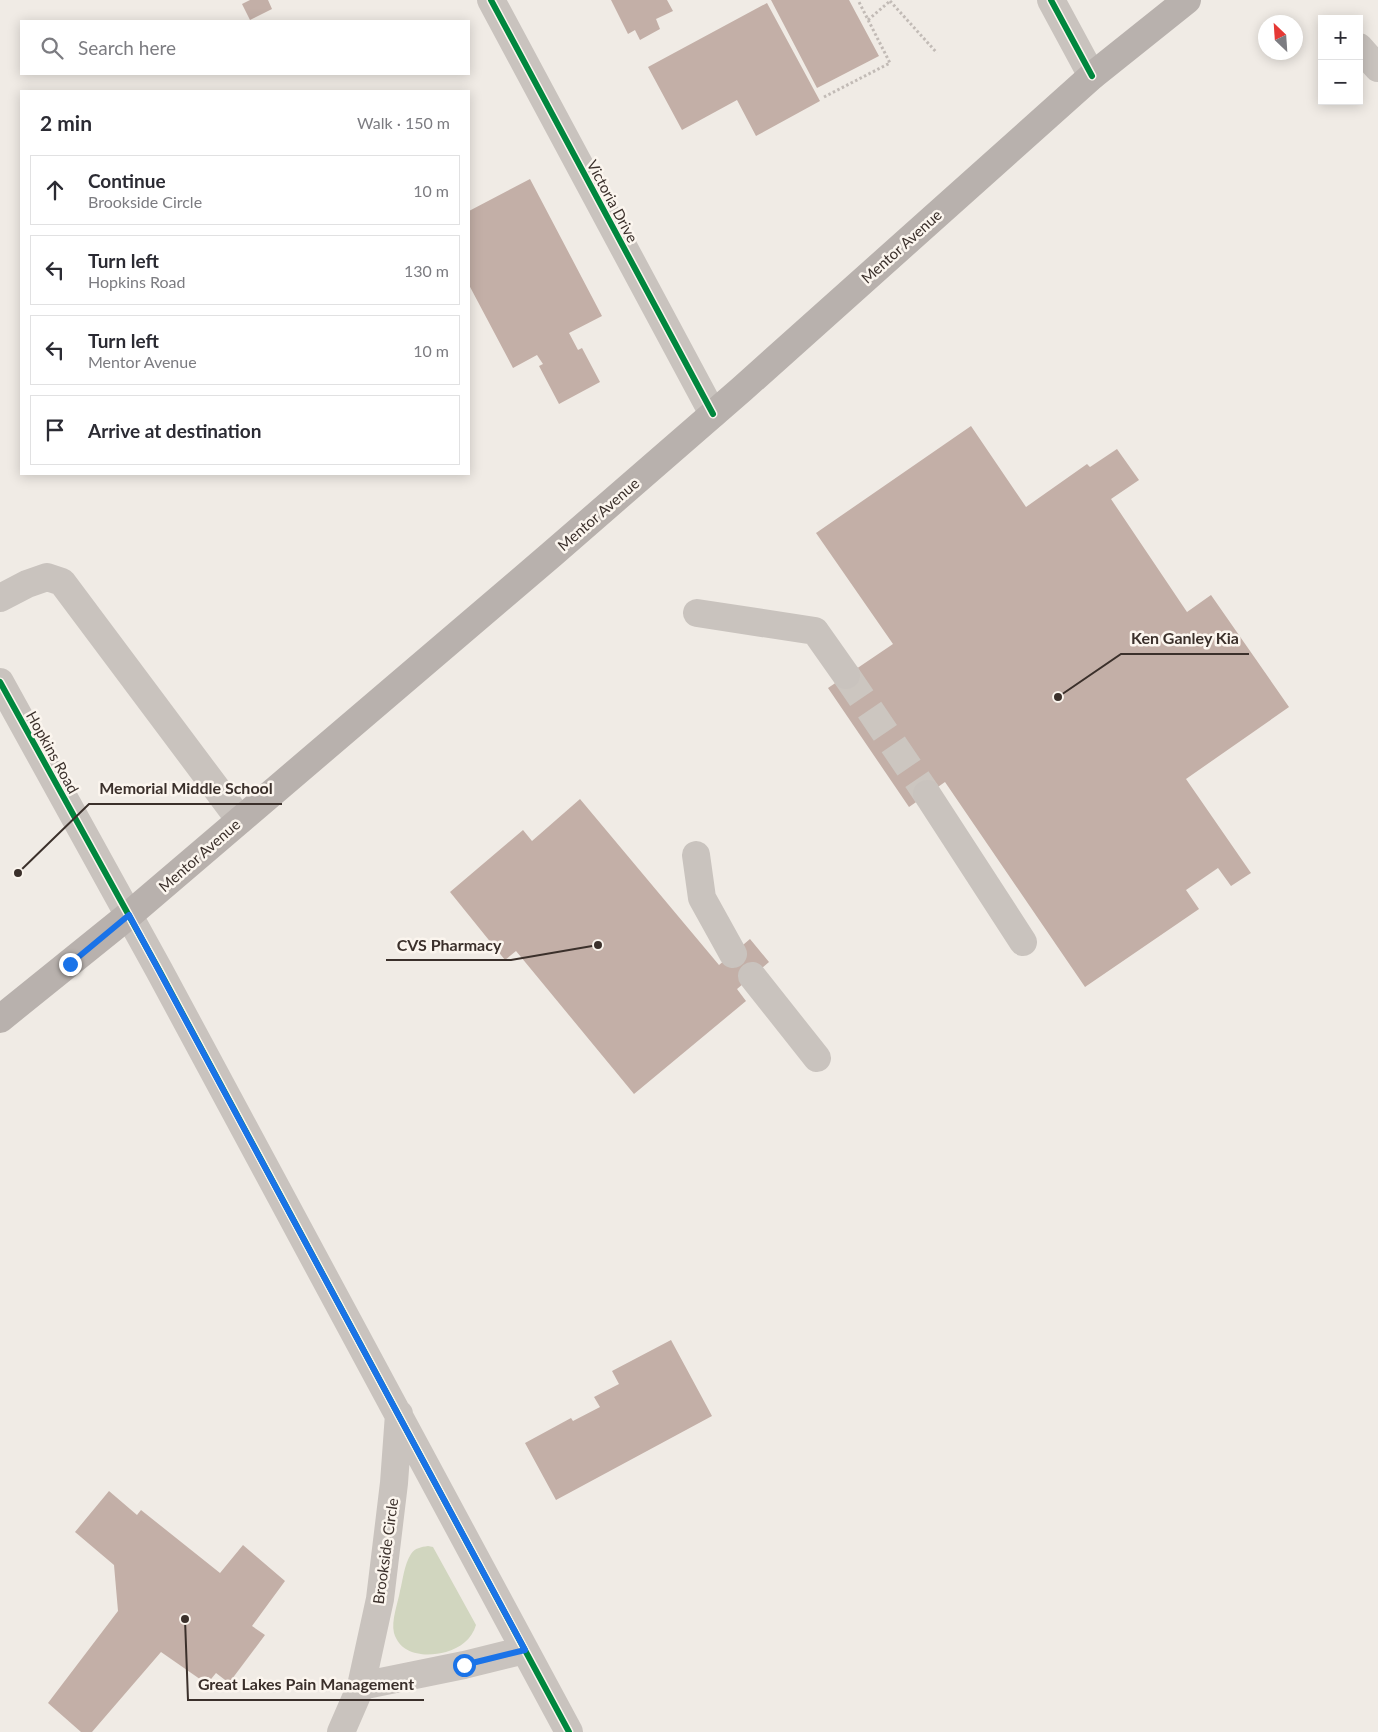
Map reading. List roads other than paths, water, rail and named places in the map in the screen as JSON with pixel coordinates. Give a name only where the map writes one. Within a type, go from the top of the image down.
[{"type":"main road","name":"Mentor Avenue","points":[[0,1019],[129,915],[552,554],[713,414],[1092,76],[1187,0]]},
{"type":"street","name":"Victoria Drive","points":[[491,0],[713,414]]},
{"type":"street","points":[[1051,0],[1092,76]]},
{"type":"street","points":[[1363,51],[1378,68]]},
{"type":"street","points":[[0,598],[47,576],[62,582],[240,820]]},
{"type":"street","points":[[697,613],[815,631],[846,675]]},
{"type":"street","name":"Hopkins Road","points":[[0,682],[129,915],[569,1732]]},
{"type":"street","points":[[927,794],[1023,942]]},
{"type":"street","points":[[696,855],[702,898],[733,954]]},
{"type":"street","points":[[752,976],[817,1058]]},
{"type":"street","name":"Brookside Circle","points":[[341,1732],[361,1686],[380,1598],[394,1483],[399,1414]]},
{"type":"street","points":[[361,1686],[464,1665],[525,1650]]},
{"type":"tunnel","points":[[846,675],[927,794]]},
{"type":"place","name":"Ken Ganley Kia","points":[[1058,697]]},
{"type":"place","name":"Memorial Middle School","points":[[18,873]]},
{"type":"place","name":"CVS Pharmacy","points":[[598,945]]},
{"type":"place","name":"Great Lakes Pain Management","points":[[185,1619]]}]
